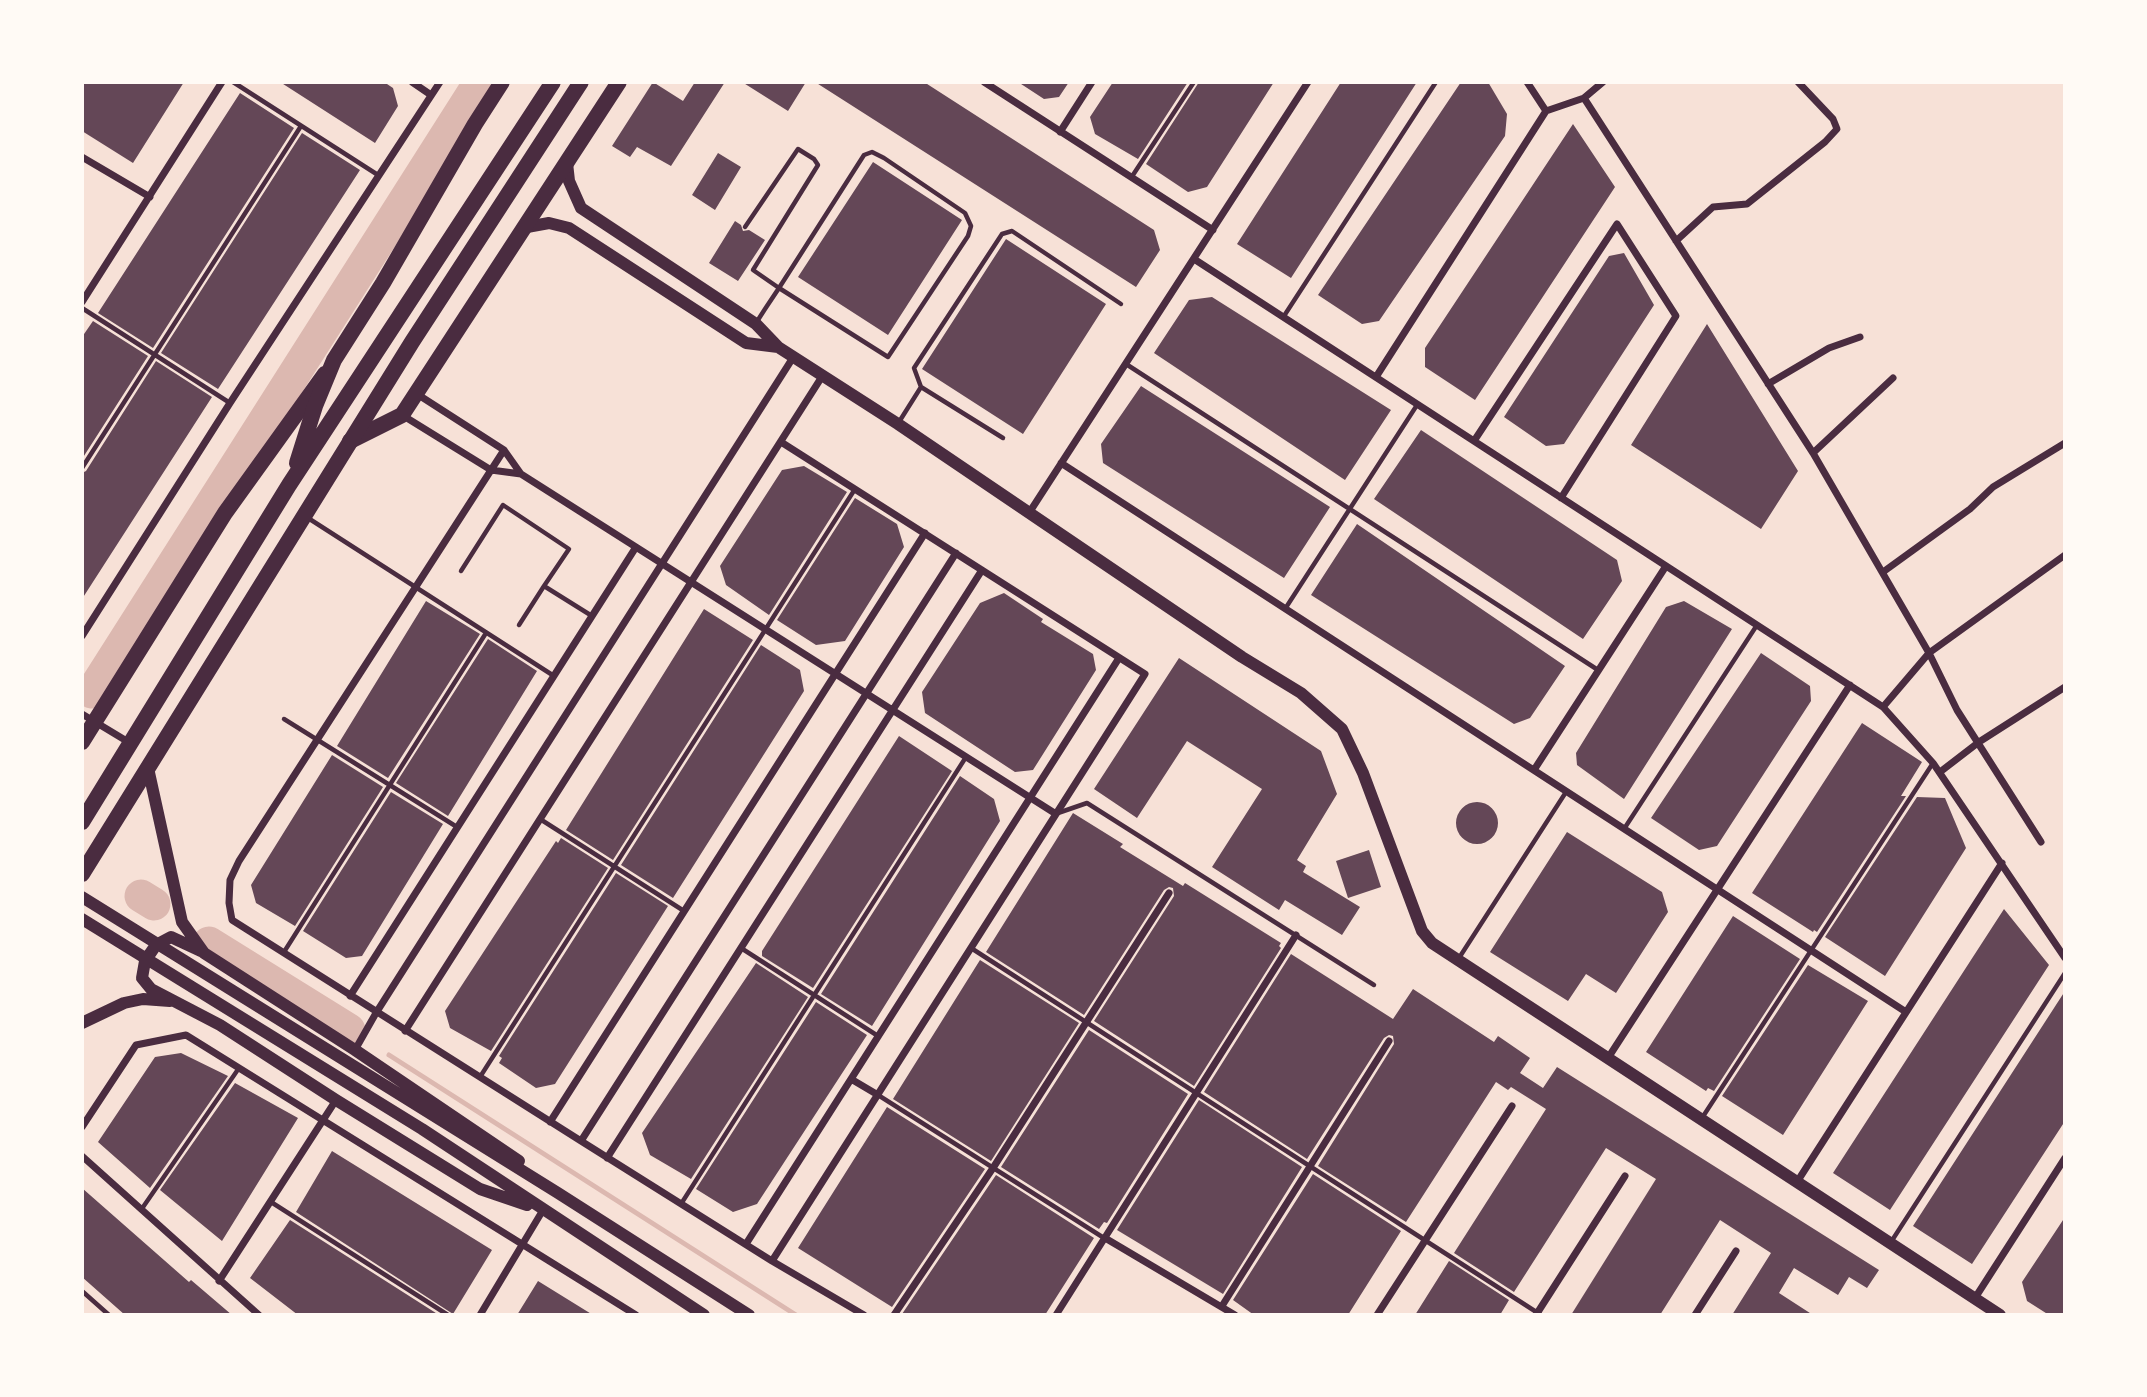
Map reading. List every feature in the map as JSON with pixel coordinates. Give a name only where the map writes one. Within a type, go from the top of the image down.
[{"type":"main road","points":[[82,742],[225,513],[334,360],[383,284],[502,82]]},
{"type":"main road","points":[[82,822],[289,485],[553,82]]},
{"type":"main road","points":[[82,874],[412,342],[581,82]]},
{"type":"main road","points":[[350,441],[402,415],[619,82]]},
{"type":"main road","points":[[289,485],[315,406],[334,360]]},
{"type":"street","points":[[82,302],[222,82]]},
{"type":"street","points":[[412,82],[431,95]]},
{"type":"street","points":[[82,636],[230,402],[440,82]]},
{"type":"street","points":[[1060,132],[1092,82]]},
{"type":"street","points":[[1029,513],[1308,82]]},
{"type":"street","points":[[1527,82],[1546,111]]},
{"type":"street","points":[[1376,377],[1546,111],[1584,98],[1603,82]]},
{"type":"street","points":[[1676,241],[1713,207],[1747,204],[1825,142],[1837,129],[1833,119],[1798,82]]},
{"type":"street","points":[[986,83],[1213,230]]},
{"type":"street","points":[[1584,98],[1813,453],[1929,653],[1956,710],[1979,742],[2040,842]]},
{"type":"street","points":[[82,157],[150,197]]},
{"type":"street","points":[[567,163],[569,181],[581,208],[756,324],[778,347],[898,424],[1242,657],[1301,693],[1342,729],[1363,773],[1422,931],[1432,943],[2000,1315]]},
{"type":"street","points":[[527,227],[549,223],[569,228],[746,342],[778,347]]},
{"type":"street","points":[[1474,441],[1617,224],[1676,316],[1561,498]]},
{"type":"street","points":[[1194,259],[1883,707],[1940,772],[2065,958]]},
{"type":"street","points":[[1768,384],[1829,348],[1860,337]]},
{"type":"street","points":[[355,1050],[794,356]]},
{"type":"street","points":[[405,1031],[823,375]]},
{"type":"street","points":[[1813,453],[1893,378]]},
{"type":"street","points":[[417,394],[504,450],[522,474],[1056,814]]},
{"type":"street","points":[[402,415],[491,470],[522,474]]},
{"type":"street","points":[[772,1261],[1145,674],[781,442]]},
{"type":"street","points":[[1883,572],[1970,509],[1993,487],[2065,443]]},
{"type":"street","points":[[504,450],[239,860],[230,880],[229,903],[232,920],[607,1158],[864,1315]]},
{"type":"street","points":[[1061,463],[1906,1012]]},
{"type":"street","points":[[550,1122],[925,533]]},
{"type":"street","points":[[350,996],[636,547]]},
{"type":"street","points":[[581,1141],[956,553]]},
{"type":"street","points":[[1883,707],[1929,653],[2065,555]]},
{"type":"street","points":[[1534,770],[1666,566]]},
{"type":"street","points":[[607,1158],[982,570]]},
{"type":"street","points":[[746,1244],[1119,658]]},
{"type":"street","points":[[1608,1058],[1850,685]]},
{"type":"street","points":[[1940,772],[1979,742],[2065,687]]},
{"type":"street","points":[[82,714],[131,743]]},
{"type":"street","points":[[148,768],[182,922],[204,953]]},
{"type":"street","points":[[1797,1182],[2002,863]]},
{"type":"street","points":[[894,1315],[993,1168],[1169,893]]},
{"type":"street","points":[[82,897],[749,1315]]},
{"type":"street","points":[[82,919],[422,1129],[704,1315]]},
{"type":"street","points":[[1056,1315],[1296,935]]},
{"type":"street","points":[[542,1210],[480,1189],[226,1029],[151,989],[142,978],[145,961],[156,945],[171,937],[204,953],[506,1151],[558,1193]]},
{"type":"street","points":[[82,1023],[124,1003],[143,999],[177,1001]]},
{"type":"street","points":[[82,1126],[136,1045],[186,1035],[636,1315]]},
{"type":"street","points":[[1222,1306],[1389,1041]]},
{"type":"street","points":[[851,1079],[878,1095]]},
{"type":"street","points":[[219,1281],[336,1100]]},
{"type":"street","points":[[1377,1315],[1512,1106]]},
{"type":"street","points":[[82,1156],[259,1315]]},
{"type":"street","points":[[1975,1298],[2065,1158]]},
{"type":"street","points":[[1538,1314],[1625,1176]]},
{"type":"street","points":[[480,1315],[542,1210]]},
{"type":"street","points":[[1105,1238],[1235,1315]]},
{"type":"street","points":[[1695,1315],[1736,1251]]},
{"type":"lane","points":[[233,82],[378,175]]},
{"type":"lane","points":[[1131,178],[1195,82]]},
{"type":"lane","points":[[1283,317],[1436,82]]},
{"type":"lane","points":[[82,468],[301,126]]},
{"type":"lane","points":[[746,226],[799,149],[814,159],[818,165],[752,270],[779,288],[888,358],[968,236],[971,226],[965,213],[872,152],[864,155],[779,288],[756,324]]},
{"type":"lane","points":[[1003,438],[921,387],[914,368],[1002,234],[1012,231],[1121,304]]},
{"type":"lane","points":[[82,308],[230,402]]},
{"type":"lane","points":[[1126,364],[1598,670]]},
{"type":"lane","points":[[898,424],[921,387]]},
{"type":"lane","points":[[1285,609],[1417,404]]},
{"type":"lane","points":[[480,1078],[855,489]]},
{"type":"lane","points":[[461,571],[503,505],[569,549],[519,625]]},
{"type":"lane","points":[[304,516],[554,676]]},
{"type":"lane","points":[[544,586],[592,616]]},
{"type":"lane","points":[[1624,829],[1757,625]]},
{"type":"lane","points":[[284,952],[486,633]]},
{"type":"lane","points":[[284,719],[457,827]]},
{"type":"lane","points":[[681,1204],[965,757]]},
{"type":"lane","points":[[1702,1119],[1933,763]]},
{"type":"lane","points":[[1458,960],[1566,791]]},
{"type":"lane","points":[[1056,814],[1087,803],[1374,985]]},
{"type":"lane","points":[[540,819],[684,911]]},
{"type":"lane","points":[[741,948],[878,1036]]},
{"type":"lane","points":[[971,948],[1538,1314]]},
{"type":"lane","points":[[1890,1243],[2065,972]]},
{"type":"lane","points":[[141,1210],[239,1068]]},
{"type":"lane","points":[[878,1095],[1105,1238]]},
{"type":"lane","points":[[271,1201],[448,1315]]},
{"type":"lane","points":[[82,1291],[109,1315]]},
{"type":"building","points":[[82,82],[184,82],[133,163],[82,131]]},
{"type":"building","points":[[280,82],[384,82],[393,88],[398,106],[375,143]]},
{"type":"building","points":[[653,82],[683,101],[695,82],[725,82],[671,166],[637,147],[630,157],[612,146]]},
{"type":"building","points":[[742,82],[806,82],[788,111]]},
{"type":"building","points":[[815,82],[924,82],[1154,230],[1160,250],[1136,287]]},
{"type":"building","points":[[1018,82],[1069,82],[1059,97],[1044,99]]},
{"type":"building","points":[[1113,82],[1188,82],[1138,159],[1095,134],[1090,117]]},
{"type":"building","points":[[1199,82],[1274,82],[1207,187],[1188,192],[1146,164]]},
{"type":"building","points":[[1341,82],[1417,82],[1291,278],[1237,244]]},
{"type":"building","points":[[1461,82],[1488,82],[1507,114],[1505,136],[1379,321],[1362,324],[1318,295]]},
{"type":"building","points":[[240,93],[294,128],[153,348],[98,313]]},
{"type":"building","points":[[1573,124],[1615,187],[1475,400],[1425,367],[1425,348]]},
{"type":"building","points":[[302,133],[360,170],[218,389],[161,353]]},
{"type":"building","points":[[718,153],[741,167],[715,210],[692,195]]},
{"type":"building","points":[[873,162],[962,220],[888,335],[798,277]]},
{"type":"building","points":[[735,221],[741,225],[743,231],[749,230],[765,240],[738,281],[709,263]]},
{"type":"building","points":[[1006,239],[1106,304],[1023,434],[922,369]]},
{"type":"building","points":[[1624,253],[1654,305],[1564,444],[1546,446],[1504,417],[1609,256]]},
{"type":"building","points":[[1212,297],[1391,410],[1345,480],[1154,353],[1189,300]]},
{"type":"building","points":[[93,321],[148,356],[82,459],[82,337]]},
{"type":"building","points":[[1707,324],[1798,471],[1761,529],[1631,445]]},
{"type":"building","points":[[156,361],[212,397],[82,599],[82,473],[86,471]]},
{"type":"building","points":[[1141,386],[1330,507],[1284,578],[1103,463],[1101,444]]},
{"type":"building","points":[[1421,430],[1617,560],[1622,581],[1583,639],[1374,499]]},
{"type":"building","points":[[804,466],[847,492],[769,615],[726,585],[720,566],[782,470]]},
{"type":"building","points":[[855,498],[897,524],[904,547],[845,641],[816,645],[777,620]]},
{"type":"building","points":[[1357,524],[1565,666],[1530,718],[1514,724],[1311,595]]},
{"type":"building","points":[[1004,593],[1043,619],[1041,622],[1093,654],[1096,670],[1033,770],[1015,772],[925,713],[922,692],[980,603]]},
{"type":"building","points":[[426,601],[480,634],[388,778],[337,746]]},
{"type":"building","points":[[1684,601],[1732,629],[1624,799],[1577,765],[1576,753],[1666,607]]},
{"type":"building","points":[[704,609],[753,640],[613,860],[566,830]]},
{"type":"building","points":[[488,639],[537,671],[448,816],[396,783]]},
{"type":"building","points":[[761,645],[800,670],[804,691],[673,898],[621,865]]},
{"type":"building","points":[[1761,653],[1810,686],[1811,701],[1717,846],[1699,850],[1651,818]]},
{"type":"building","points":[[1179,658],[1321,751],[1337,794],[1297,860],[1306,866],[1303,872],[1360,907],[1342,935],[1285,900],[1279,910],[1212,867],[1262,789],[1187,741],[1137,818],[1094,789]]},
{"type":"building","points":[[1862,723],[1922,762],[1901,796],[1906,796],[1817,932],[1813,932],[1752,893]]},
{"type":"building","points":[[899,736],[952,771],[813,988],[762,956],[762,951]]},
{"type":"building","points":[[332,755],[383,787],[295,926],[256,903],[251,885]]},
{"type":"building","points":[[960,776],[994,799],[1000,821],[872,1026],[821,994]]},
{"type":"building","points":[[391,792],[443,824],[362,956],[346,958],[303,931]]},
{"type":"building","points":[[1917,797],[1945,798],[1966,848],[1885,976],[1825,937]]},
{"type":"building","points":[[1477,802],[1492,808],[1498,823],[1492,838],[1477,844],[1462,838],[1456,823],[1462,808]]},
{"type":"building","points":[[1073,813],[1123,844],[1120,847],[1183,886],[1185,883],[1281,943],[1281,948],[1194,1086],[1094,1021],[1174,896],[1173,888],[1164,890],[1084,1015],[986,952]]},
{"type":"building","points":[[1567,832],[1662,892],[1668,912],[1616,993],[1586,974],[1568,1001],[1490,952]]},
{"type":"building","points":[[561,838],[608,868],[491,1051],[450,1028],[445,1011],[556,841],[558,843]]},
{"type":"building","points":[[1369,850],[1381,887],[1348,898],[1336,861]]},
{"type":"building","points":[[616,873],[668,906],[555,1084],[536,1088],[499,1063],[502,1058],[499,1056]]},
{"type":"building","points":[[2004,909],[2049,965],[1890,1210],[1833,1173]]},
{"type":"building","points":[[1733,916],[1800,959],[1714,1091],[1708,1088],[1706,1091],[1646,1052]]},
{"type":"building","points":[[1291,954],[1393,1019],[1413,989],[1494,1042],[1498,1036],[1530,1058],[1520,1073],[1543,1088],[1557,1067],[1879,1270],[1867,1288],[1849,1277],[1838,1295],[1794,1268],[1779,1293],[1813,1315],[1732,1315],[1771,1253],[1720,1220],[1660,1315],[1571,1315],[1656,1179],[1606,1148],[1514,1292],[1454,1253],[1546,1109],[1511,1087],[1508,1090],[1496,1082],[1406,1222],[1318,1166],[1394,1044],[1393,1036],[1384,1038],[1307,1159],[1204,1092]]},
{"type":"building","points":[[980,960],[1079,1023],[991,1161],[893,1099]]},
{"type":"building","points":[[756,963],[808,997],[691,1179],[650,1155],[642,1133]]},
{"type":"building","points":[[1808,965],[1868,1001],[1783,1135],[1722,1096]]},
{"type":"building","points":[[2065,991],[2065,1121],[1972,1264],[1913,1226]]},
{"type":"building","points":[[816,1002],[867,1035],[757,1204],[733,1212],[696,1189]]},
{"type":"building","points":[[1089,1030],[1188,1094],[1107,1223],[1104,1222],[1099,1229],[1001,1167]]},
{"type":"building","points":[[181,1053],[228,1076],[150,1188],[98,1142],[155,1057]]},
{"type":"building","points":[[235,1083],[298,1118],[222,1241],[160,1190]]},
{"type":"building","points":[[1199,1100],[1302,1167],[1223,1294],[1117,1230]]},
{"type":"building","points":[[887,1107],[985,1169],[892,1307],[798,1248]]},
{"type":"building","points":[[332,1151],[492,1250],[453,1314],[296,1212]]},
{"type":"building","points":[[1313,1174],[1401,1231],[1348,1315],[1254,1315],[1233,1300]]},
{"type":"building","points":[[996,1175],[1094,1238],[1045,1315],[902,1314]]},
{"type":"building","points":[[82,1188],[189,1282],[191,1280],[232,1315],[125,1315],[82,1277]]},
{"type":"building","points":[[2065,1217],[2065,1315],[2049,1315],[2027,1301],[2022,1282]]},
{"type":"building","points":[[290,1220],[439,1315],[298,1315],[250,1278]]},
{"type":"building","points":[[1449,1261],[1509,1300],[1500,1315],[1415,1315]]},
{"type":"building","points":[[538,1281],[593,1315],[517,1315]]},
{"type":"waterway","points":[[92,692],[480,82]]},
{"type":"waterway","points":[[141,896],[154,904]]},
{"type":"waterway","points":[[209,943],[349,1030]]},
{"type":"waterway","points":[[389,1055],[796,1315]]}]
